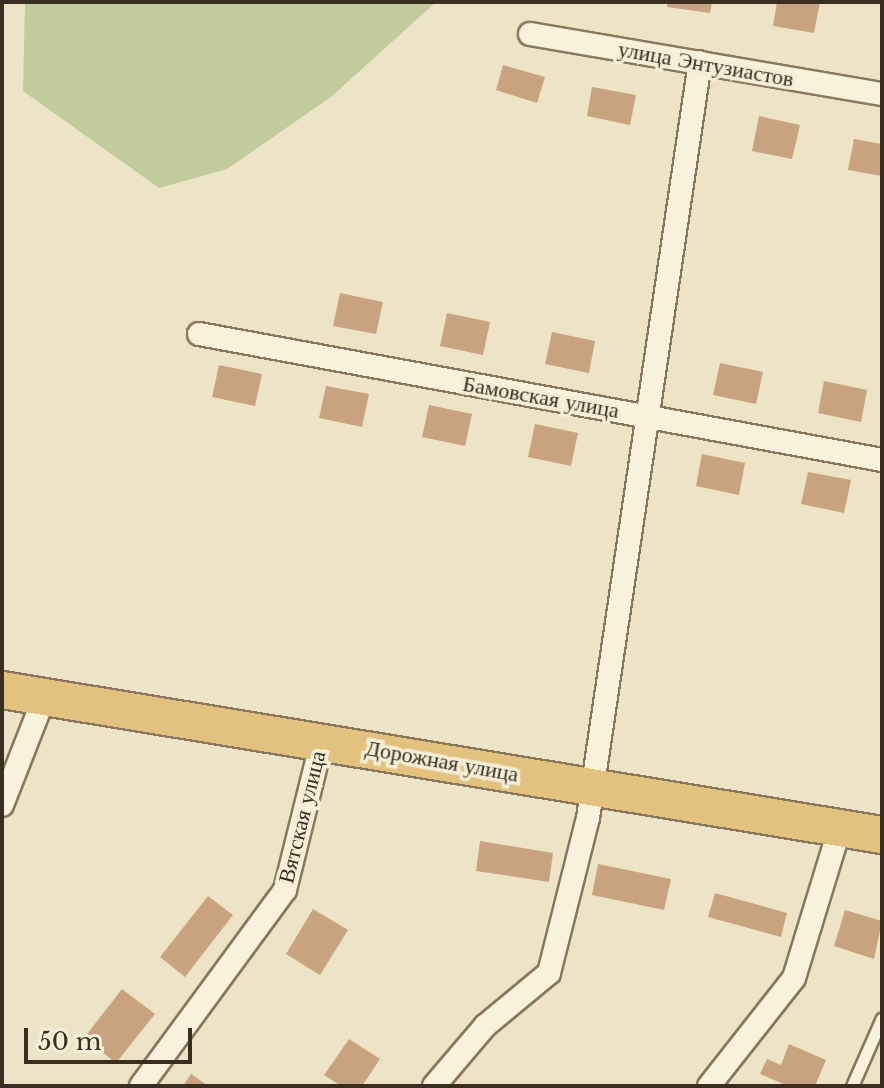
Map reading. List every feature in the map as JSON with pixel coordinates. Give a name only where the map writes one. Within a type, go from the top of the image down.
[{"type":"highway","name":"Дорожная улица","points":[[2,690],[882,835]]},
{"type":"street","name":"улица Энтузиастов","points":[[530,34],[882,94]]},
{"type":"street","points":[[434,1086],[485,1026],[549,973],[591,786],[700,62]]},
{"type":"street","name":"Бамовская улица","points":[[199,334],[882,460]]},
{"type":"street","points":[[2,805],[44,698]]},
{"type":"street","name":"Вятская улица","points":[[141,1086],[285,890],[322,741]]},
{"type":"street","points":[[709,1086],[794,978],[840,828]]},
{"type":"lane","points":[[852,1086],[882,1018]]},
{"type":"green space","points":[[25,2],[436,2],[331,97],[227,169],[159,188],[23,91]]},
{"type":"building","points":[[668,2],[712,2],[710,13],[667,7]]},
{"type":"building","points":[[777,2],[820,2],[814,33],[773,26]]},
{"type":"building","points":[[503,65],[545,77],[537,103],[496,90]]},
{"type":"building","points":[[592,87],[636,95],[630,125],[587,116]]},
{"type":"building","points":[[759,116],[800,125],[792,159],[752,151]]},
{"type":"building","points":[[854,139],[882,144],[882,176],[848,170]]},
{"type":"building","points":[[340,293],[383,302],[376,334],[333,326]]},
{"type":"building","points":[[447,313],[490,322],[483,355],[440,346]]},
{"type":"building","points":[[552,332],[595,341],[589,373],[545,364]]},
{"type":"building","points":[[720,363],[763,372],[756,404],[713,395]]},
{"type":"building","points":[[219,365],[262,374],[255,406],[212,397]]},
{"type":"building","points":[[824,381],[867,390],[861,422],[818,413]]},
{"type":"building","points":[[326,386],[369,394],[362,427],[319,418]]},
{"type":"building","points":[[429,405],[472,414],[465,446],[422,437]]},
{"type":"building","points":[[535,424],[578,433],[571,466],[528,457]]},
{"type":"building","points":[[702,454],[745,463],[739,495],[696,486]]},
{"type":"building","points":[[808,472],[851,480],[844,513],[801,504]]},
{"type":"building","points":[[480,841],[553,853],[549,882],[476,871]]},
{"type":"building","points":[[598,864],[671,879],[664,910],[592,895]]},
{"type":"building","points":[[715,893],[787,913],[781,937],[708,917]]},
{"type":"building","points":[[208,896],[233,915],[185,977],[160,957]]},
{"type":"building","points":[[313,909],[348,930],[320,975],[286,954]]},
{"type":"building","points":[[845,910],[882,921],[874,959],[834,946]]},
{"type":"building","points":[[122,989],[155,1014],[116,1063],[84,1038]]},
{"type":"building","points":[[349,1039],[380,1059],[362,1086],[341,1086],[324,1075]]},
{"type":"building","points":[[789,1044],[826,1060],[815,1086],[788,1086],[760,1074],[767,1059],[781,1065]]},
{"type":"building","points":[[191,1074],[208,1086],[183,1086]]}]
